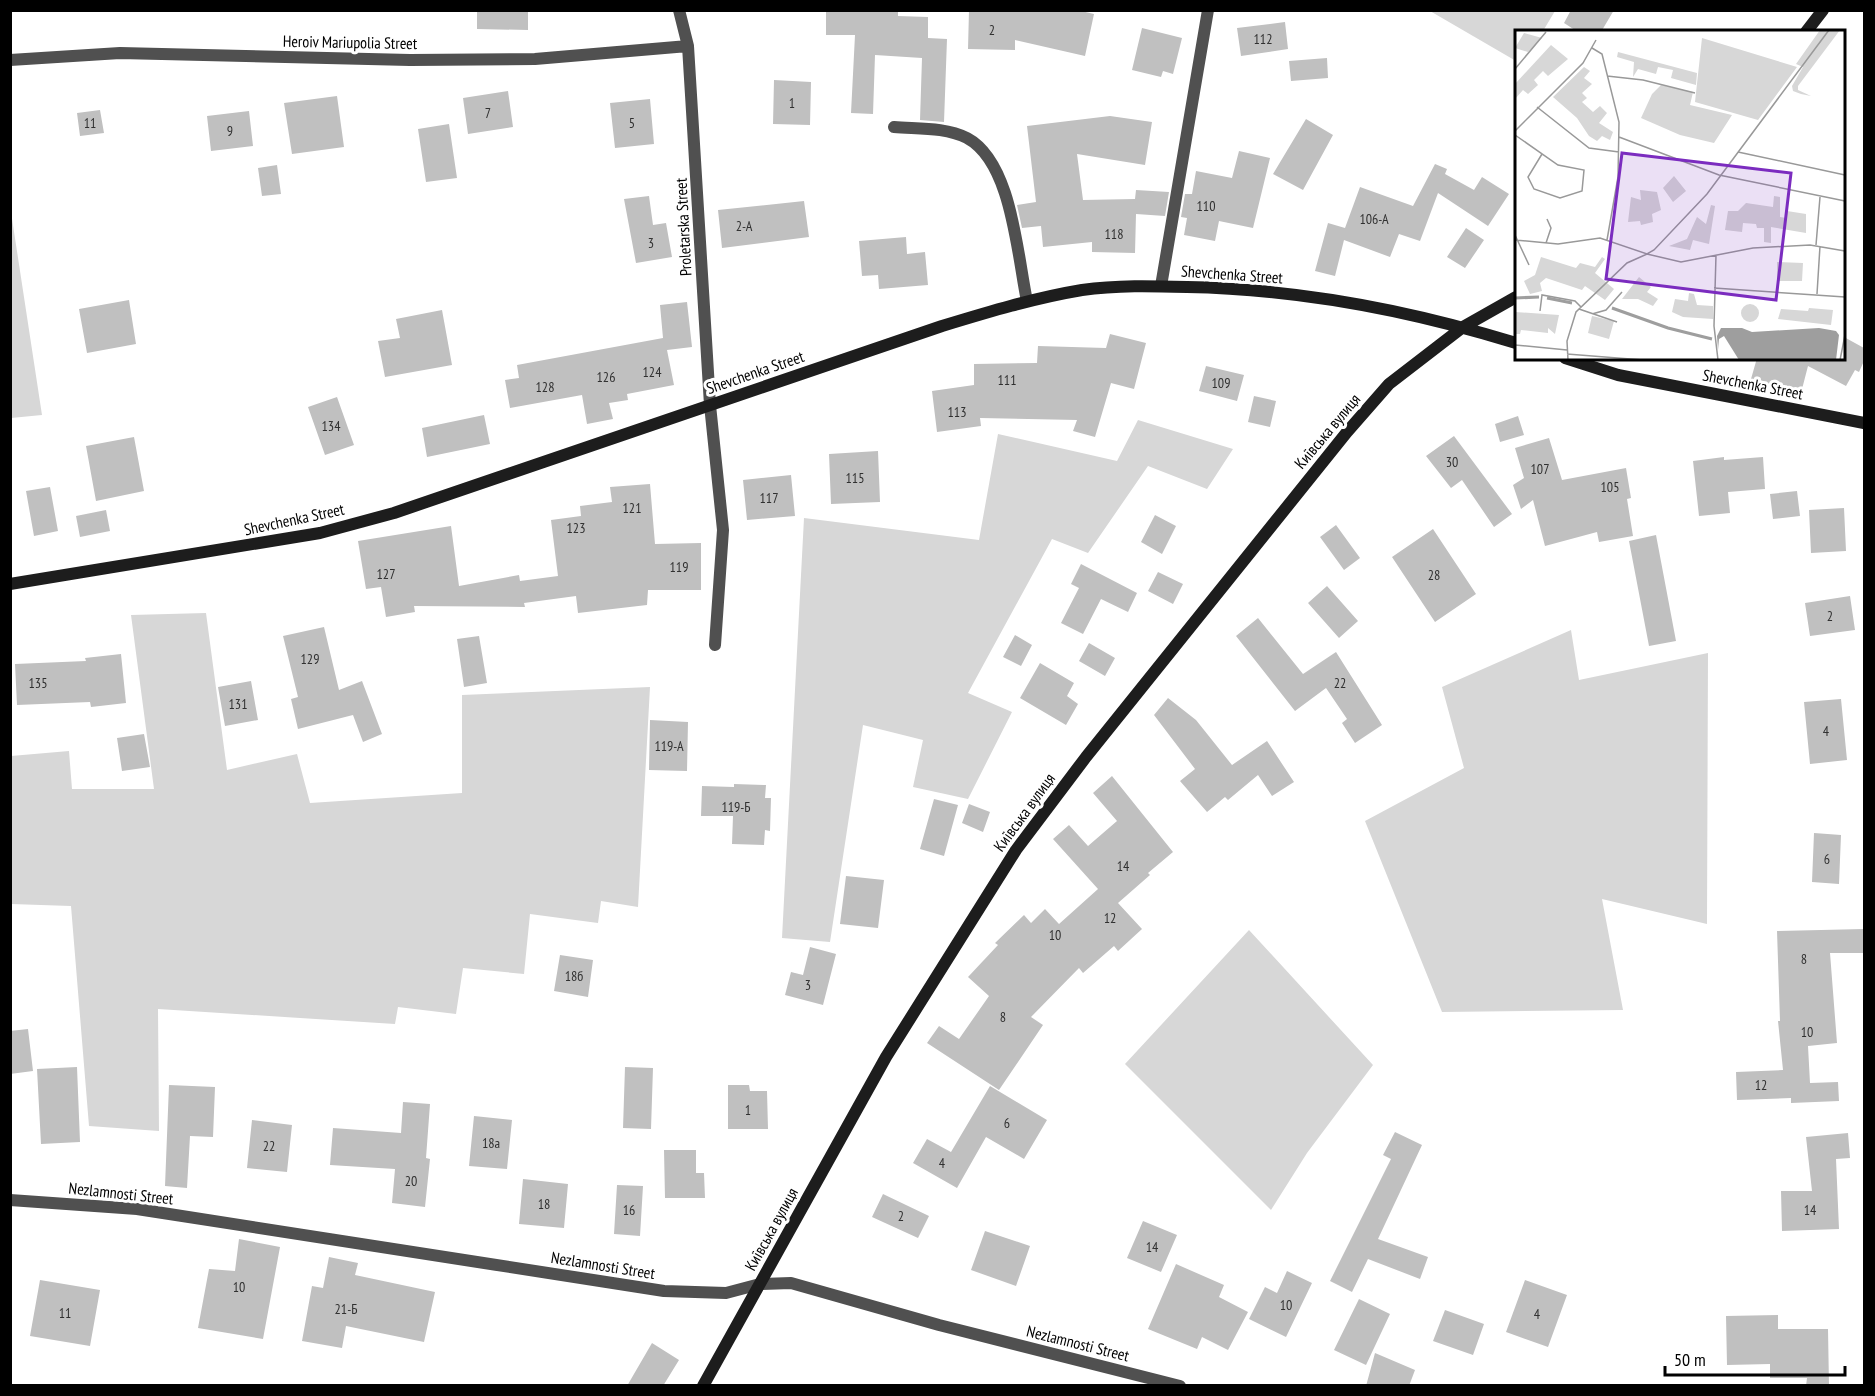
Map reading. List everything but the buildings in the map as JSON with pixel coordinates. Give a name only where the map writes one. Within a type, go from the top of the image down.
[{"type":"main road","points":[[1808,30],[1823,10]]},
{"type":"main road","name":"Shevchenka Street","points":[[10,584],[320,533],[394,513],[942,326],[1027,301],[1084,290],[1161,286],[1222,288],[1322,297],[1464,327],[1515,343]]},
{"type":"main road","name":"Київська вулиця","points":[[703,1386],[886,1057],[1016,850],[1086,757],[1347,432],[1389,384],[1464,327],[1515,298]]},
{"type":"main road","name":"Shevchenka Street","points":[[1571,360],[1618,375],[1864,423]]},
{"type":"street","name":"Proletarska Street","points":[[679,10],[688,46],[710,405],[723,530],[715,645]]},
{"type":"street","points":[[1161,286],[1203,12]]},
{"type":"street","name":"Heroiv Mariupolia Street","points":[[10,60],[120,53],[399,60],[535,59],[688,46]]},
{"type":"street","points":[[894,127],[945,131],[965,137],[979,146],[992,159],[1002,180],[1027,301]]},
{"type":"street","name":"Nezlamnosti Street","points":[[10,1200],[137,1209],[664,1291],[726,1293],[760,1284],[791,1283],[939,1325],[1180,1386]]},
{"type":"shaded area","points":[[1430,11],[1555,11],[1544,30],[1515,30],[1515,60]]},
{"type":"shaded area","points":[[11,212],[42,415],[10,418]]},
{"type":"shaded area","points":[[1138,420],[1233,449],[1207,489],[1148,466],[1088,553],[1052,539],[968,693],[1012,712],[968,799],[913,787],[923,740],[863,725],[830,942],[782,938],[804,518],[979,540],[998,434],[1117,461]]},
{"type":"shaded area","points":[[206,613],[227,770],[297,754],[310,803],[462,793],[462,695],[650,687],[638,907],[601,901],[598,923],[530,914],[524,974],[463,968],[456,1014],[398,1007],[395,1024],[158,1009],[159,1131],[89,1126],[71,906],[11,904],[11,756],[69,751],[72,789],[154,789],[131,615]]},
{"type":"shaded area","points":[[1571,630],[1579,680],[1708,653],[1707,924],[1602,899],[1623,1010],[1442,1012],[1365,821],[1464,768],[1442,687]]},
{"type":"shaded area","points":[[1249,930],[1373,1065],[1307,1153],[1271,1210],[1125,1064]]}]
